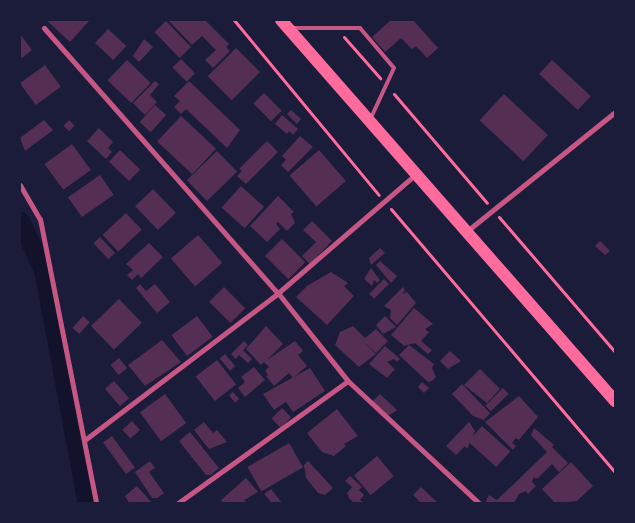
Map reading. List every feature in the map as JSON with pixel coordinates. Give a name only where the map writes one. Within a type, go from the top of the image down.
[{"type":"main road","points":[[285,24],[465,233],[615,401]]},
{"type":"street","points":[[44,28],[278,293],[348,381],[479,503]]},
{"type":"street","points":[[465,233],[615,112]]},
{"type":"street","points":[[86,440],[278,293],[416,174]]},
{"type":"street","points":[[20,186],[40,219],[86,440],[96,503]]},
{"type":"street","points":[[178,503],[348,381]]},
{"type":"lane","points":[[285,24],[360,28],[394,68],[370,122]]},
{"type":"path","points":[[234,20],[385,202],[615,472]]},
{"type":"path","points":[[336,28],[615,352]]},
{"type":"building","points":[[46,20],[90,20],[70,42]]},
{"type":"building","points":[[168,20],[205,20],[229,44],[226,47],[230,51],[213,68],[205,60],[216,50],[202,36],[192,45]]},
{"type":"building","points":[[391,20],[413,20],[438,48],[427,58],[416,46],[412,49],[401,38],[385,52],[372,37]]},
{"type":"building","points":[[166,21],[191,47],[179,58],[154,32]]},
{"type":"building","points":[[108,29],[126,46],[113,60],[95,43]]},
{"type":"building","points":[[20,34],[32,50],[22,58],[20,55]]},
{"type":"building","points":[[144,39],[153,47],[139,62],[133,56]]},
{"type":"building","points":[[236,48],[260,72],[232,100],[208,76]]},
{"type":"building","points":[[181,59],[195,73],[187,82],[173,67]]},
{"type":"building","points":[[127,60],[151,83],[131,103],[108,80]]},
{"type":"building","points":[[552,60],[591,96],[578,110],[539,74]]},
{"type":"building","points":[[45,65],[61,87],[36,105],[20,83]]},
{"type":"building","points":[[155,81],[159,84],[150,95],[157,102],[145,115],[133,103]]},
{"type":"building","points":[[189,81],[240,130],[227,148],[186,109],[181,114],[174,107],[180,101],[174,96]]},
{"type":"building","points":[[264,93],[282,111],[271,121],[253,104]]},
{"type":"building","points":[[504,94],[548,135],[523,161],[479,120]]},
{"type":"building","points":[[155,105],[166,115],[151,132],[140,122]]},
{"type":"building","points":[[291,110],[301,119],[297,124],[287,114]]},
{"type":"building","points":[[282,115],[298,129],[293,135],[289,131],[287,134],[275,124]]},
{"type":"building","points":[[181,116],[216,149],[192,174],[157,142]]},
{"type":"building","points":[[44,120],[53,130],[25,151],[20,138]]},
{"type":"building","points":[[69,120],[75,126],[69,131],[63,126]]},
{"type":"building","points":[[99,128],[113,142],[108,148],[112,152],[106,159],[87,141]]},
{"type":"building","points":[[300,136],[313,147],[288,172],[281,165],[286,160],[282,156]]},
{"type":"building","points":[[267,141],[278,152],[246,184],[237,176],[242,171],[239,169]]},
{"type":"building","points":[[72,144],[91,170],[63,190],[44,164]]},
{"type":"building","points":[[120,150],[140,169],[129,181],[109,162]]},
{"type":"building","points":[[319,150],[346,181],[316,207],[290,176]]},
{"type":"building","points":[[217,151],[237,172],[207,201],[187,180]]},
{"type":"building","points":[[100,175],[114,195],[82,217],[68,197]]},
{"type":"building","points":[[241,186],[264,207],[245,228],[222,208]]},
{"type":"building","points":[[153,189],[176,213],[158,230],[135,206]]},
{"type":"building","points":[[278,196],[294,212],[291,214],[295,223],[287,231],[278,222],[276,224],[280,229],[267,242],[250,226]]},
{"type":"building","points":[[126,213],[142,230],[118,252],[103,235]]},
{"type":"building","points":[[312,221],[332,241],[310,264],[302,256],[316,242],[303,230]]},
{"type":"building","points":[[198,235],[222,263],[195,287],[171,259]]},
{"type":"building","points":[[100,237],[115,253],[108,259],[93,243]]},
{"type":"building","points":[[282,239],[305,262],[288,279],[265,256]]},
{"type":"building","points":[[600,241],[610,251],[605,255],[595,246]]},
{"type":"building","points":[[149,243],[163,257],[141,278],[138,274],[132,280],[127,275],[133,270],[126,264]]},
{"type":"building","points":[[380,248],[385,253],[371,265],[369,258]]},
{"type":"building","points":[[380,261],[397,276],[391,283],[376,265]]},
{"type":"building","points":[[371,268],[380,280],[377,283],[374,280],[372,286],[364,279]]},
{"type":"building","points":[[331,272],[348,283],[344,286],[354,296],[327,325],[296,297],[307,286]]},
{"type":"building","points":[[384,279],[389,284],[374,299],[369,294]]},
{"type":"building","points":[[140,284],[146,291],[155,284],[170,302],[157,313],[136,288]]},
{"type":"building","points":[[224,287],[245,308],[230,323],[209,302]]},
{"type":"building","points":[[403,287],[405,290],[402,294],[407,292],[416,303],[397,325],[390,318],[391,310],[384,306]]},
{"type":"building","points":[[119,299],[142,323],[114,350],[91,326]]},
{"type":"building","points":[[414,308],[433,324],[425,329],[429,332],[421,341],[432,350],[428,354],[415,343],[404,346],[391,335]]},
{"type":"building","points":[[83,316],[90,322],[79,334],[73,328]]},
{"type":"building","points":[[197,316],[213,337],[187,356],[171,335]]},
{"type":"building","points":[[385,316],[396,327],[383,334],[376,325]]},
{"type":"building","points":[[266,326],[283,344],[267,360],[295,341],[303,351],[298,355],[307,366],[293,378],[289,373],[274,386],[266,376],[268,375],[265,371],[269,367],[264,362],[261,365],[246,349]]},
{"type":"building","points":[[353,326],[365,338],[376,329],[388,341],[376,353],[362,340],[376,354],[359,367],[335,345],[340,332]]},
{"type":"building","points":[[162,340],[181,362],[145,386],[128,365]]},
{"type":"building","points":[[244,341],[248,345],[243,350],[252,359],[248,363],[239,355],[236,359],[231,354]]},
{"type":"building","points":[[409,345],[434,364],[432,368],[436,377],[432,381],[428,382],[399,355]]},
{"type":"building","points":[[385,346],[400,359],[397,362],[394,359],[387,362],[395,369],[387,378],[369,364]]},
{"type":"building","points":[[450,351],[461,361],[448,369],[440,361]]},
{"type":"building","points":[[225,354],[235,366],[230,371],[220,358]]},
{"type":"building","points":[[119,358],[127,368],[119,375],[110,365]]},
{"type":"building","points":[[217,360],[236,384],[215,401],[196,377]]},
{"type":"building","points":[[254,367],[265,380],[245,397],[238,388],[245,382],[241,377]]},
{"type":"building","points":[[310,368],[325,391],[293,412],[286,402],[274,410],[263,394]]},
{"type":"building","points":[[480,369],[500,389],[487,403],[464,385]]},
{"type":"building","points":[[114,381],[129,398],[120,406],[105,389]]},
{"type":"building","points":[[422,382],[429,388],[424,393],[418,387]]},
{"type":"building","points":[[462,384],[490,413],[484,420],[473,416],[452,394]]},
{"type":"building","points":[[503,388],[509,394],[491,411],[485,406]]},
{"type":"building","points":[[233,392],[239,399],[235,403],[229,395]]},
{"type":"building","points":[[165,394],[186,423],[161,441],[140,412]]},
{"type":"building","points":[[380,394],[397,410],[387,416],[372,402]]},
{"type":"building","points":[[519,396],[538,417],[519,440],[516,438],[512,443],[516,446],[513,450],[485,422]]},
{"type":"building","points":[[282,408],[291,417],[281,428],[271,419]]},
{"type":"building","points":[[337,409],[358,436],[344,444],[346,446],[334,456],[322,452],[307,433]]},
{"type":"building","points":[[132,421],[140,430],[130,439],[122,430]]},
{"type":"building","points":[[204,422],[213,433],[217,430],[227,442],[209,449],[194,430]]},
{"type":"building","points":[[469,422],[475,431],[467,449],[465,446],[456,455],[446,446]]},
{"type":"building","points":[[482,426],[510,451],[496,467],[468,442]]},
{"type":"building","points":[[534,428],[554,445],[552,447],[568,463],[559,472],[552,464],[537,479],[534,477],[532,482],[536,486],[528,494],[526,491],[519,494],[514,503],[485,503],[489,495],[497,500],[547,452],[531,435]]},
{"type":"building","points":[[190,432],[219,468],[211,475],[206,475],[179,441]]},
{"type":"building","points":[[112,436],[135,468],[126,474],[103,442]]},
{"type":"building","points":[[289,443],[303,467],[261,491],[247,467]]},
{"type":"building","points":[[377,456],[394,476],[371,495],[354,475]]},
{"type":"building","points":[[150,461],[155,468],[149,472],[164,493],[157,498],[152,498],[135,472]]},
{"type":"building","points":[[308,461],[333,488],[325,495],[318,493],[306,478],[304,465]]},
{"type":"building","points":[[571,462],[593,486],[577,501],[555,503],[542,489]]},
{"type":"building","points":[[350,476],[362,487],[359,490],[364,495],[360,500],[365,503],[354,503],[349,498],[347,493],[352,487],[345,481]]},
{"type":"building","points":[[246,478],[258,492],[244,500],[247,503],[223,503],[221,500]]},
{"type":"building","points":[[137,486],[152,503],[129,503],[125,496]]},
{"type":"building","points":[[421,487],[438,503],[421,503],[413,495]]},
{"type":"building","points":[[271,489],[282,503],[272,503],[264,494]]},
{"type":"waterway","points":[[20,221],[43,269],[87,503]]}]
